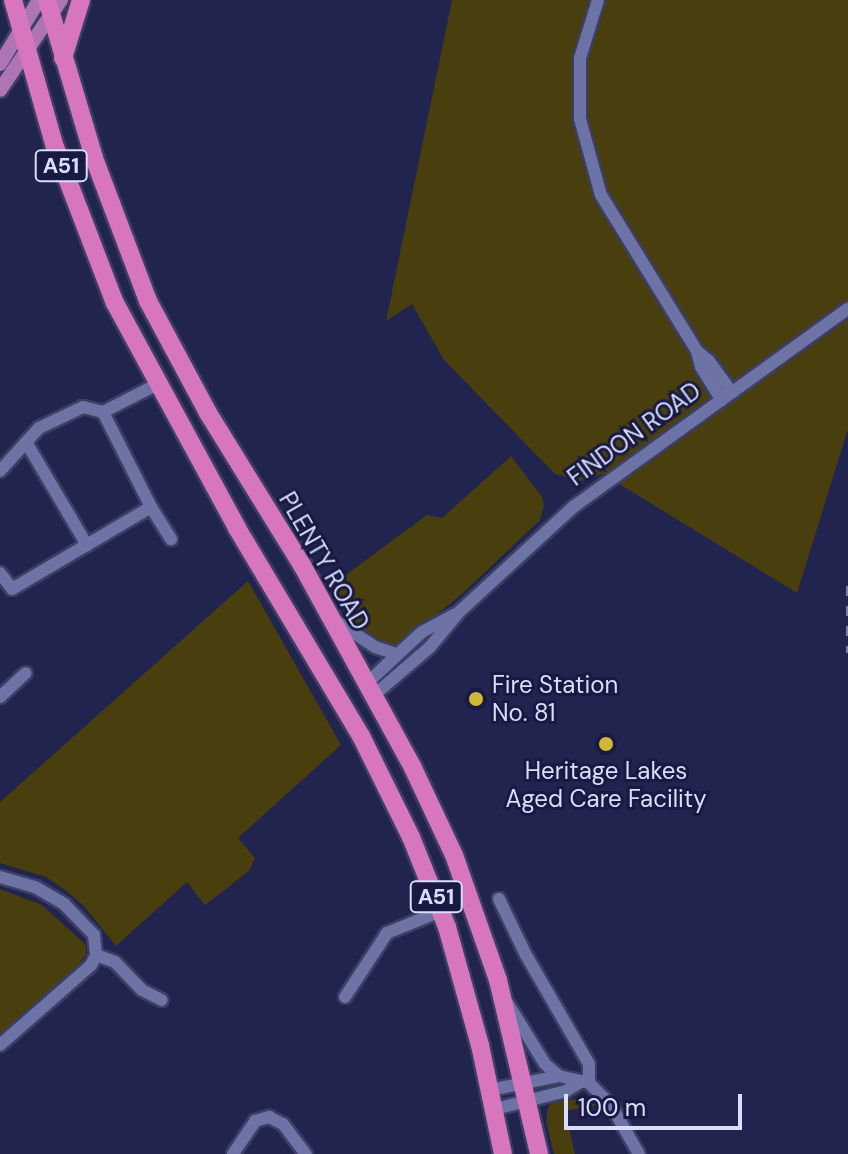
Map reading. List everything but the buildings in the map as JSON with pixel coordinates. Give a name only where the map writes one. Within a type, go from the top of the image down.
[{"type":"highway","name":"A51","points":[[13,0],[55,147],[102,275],[156,385],[345,708],[411,837],[441,911],[495,1109],[503,1154]]},
{"type":"highway","points":[[63,58],[81,0]]},
{"type":"highway","name":"PLENTY ROAD","points":[[53,5],[63,58],[99,174],[148,301],[186,375],[302,565],[413,768],[454,855],[483,930],[501,993],[539,1154]]},
{"type":"highway","name":"FINDON ROAD","points":[[345,708],[369,690]]},
{"type":"main road","points":[[0,64],[39,0]]},
{"type":"main road","points":[[0,90],[26,54],[53,5]]},
{"type":"street","points":[[598,0],[580,58],[580,119],[588,156],[601,195],[697,351],[701,367],[727,397]]},
{"type":"street","name":"FINDON ROAD","points":[[369,690],[430,647],[459,612],[573,507],[848,309]]},
{"type":"street","points":[[0,471],[39,428],[83,407],[103,412],[156,385]]},
{"type":"street","points":[[103,412],[151,507],[171,539]]},
{"type":"street","points":[[26,442],[87,545]]},
{"type":"street","points":[[0,573],[12,589],[151,507]]},
{"type":"street","name":"FINDON ROAD","points":[[369,690],[397,654],[429,628],[459,612]]},
{"type":"street","points":[[327,615],[375,647],[397,654]]},
{"type":"street","points":[[0,697],[26,673]]},
{"type":"street","points":[[0,877],[35,887],[64,904],[94,935],[96,955],[89,966],[0,1045]]},
{"type":"street","points":[[499,899],[526,955],[589,1064],[586,1082]]},
{"type":"street","points":[[345,997],[387,933],[441,911]]},
{"type":"street","points":[[96,955],[115,962],[142,990],[162,1000]]},
{"type":"street","points":[[501,993],[538,1055],[559,1076],[586,1082],[611,1105],[639,1154]]},
{"type":"street","points":[[495,1109],[559,1076]]},
{"type":"street","points":[[490,1090],[569,1090],[586,1082]]},
{"type":"street","points":[[233,1154],[255,1121],[269,1117],[283,1124],[306,1154]]},
{"type":"shaded area","points":[[452,0],[848,0],[848,429],[797,593],[603,474],[582,481],[555,474],[444,360],[412,304],[386,321]]},
{"type":"shaded area","points":[[511,456],[542,497],[544,506],[540,520],[464,592],[406,640],[395,646],[384,646],[371,639],[357,626],[332,585],[427,515],[442,518]]},
{"type":"shaded area","points":[[248,581],[341,745],[238,838],[255,858],[249,871],[205,905],[187,882],[116,946],[83,905],[65,890],[46,877],[0,863],[0,802]]},
{"type":"shaded area","points":[[0,889],[42,905],[86,945],[86,954],[78,966],[0,1037]]},
{"type":"shaded area","points":[[576,1099],[598,1105],[565,1111],[575,1154],[554,1154],[546,1121],[548,1107],[553,1102]]},
{"type":"railway","points":[[848,586],[848,653]]},
{"type":"place","name":"Fire Station No. 81","points":[[476,699]]},
{"type":"place","name":"Heritage Lakes Aged Care Facility","points":[[606,744]]}]
